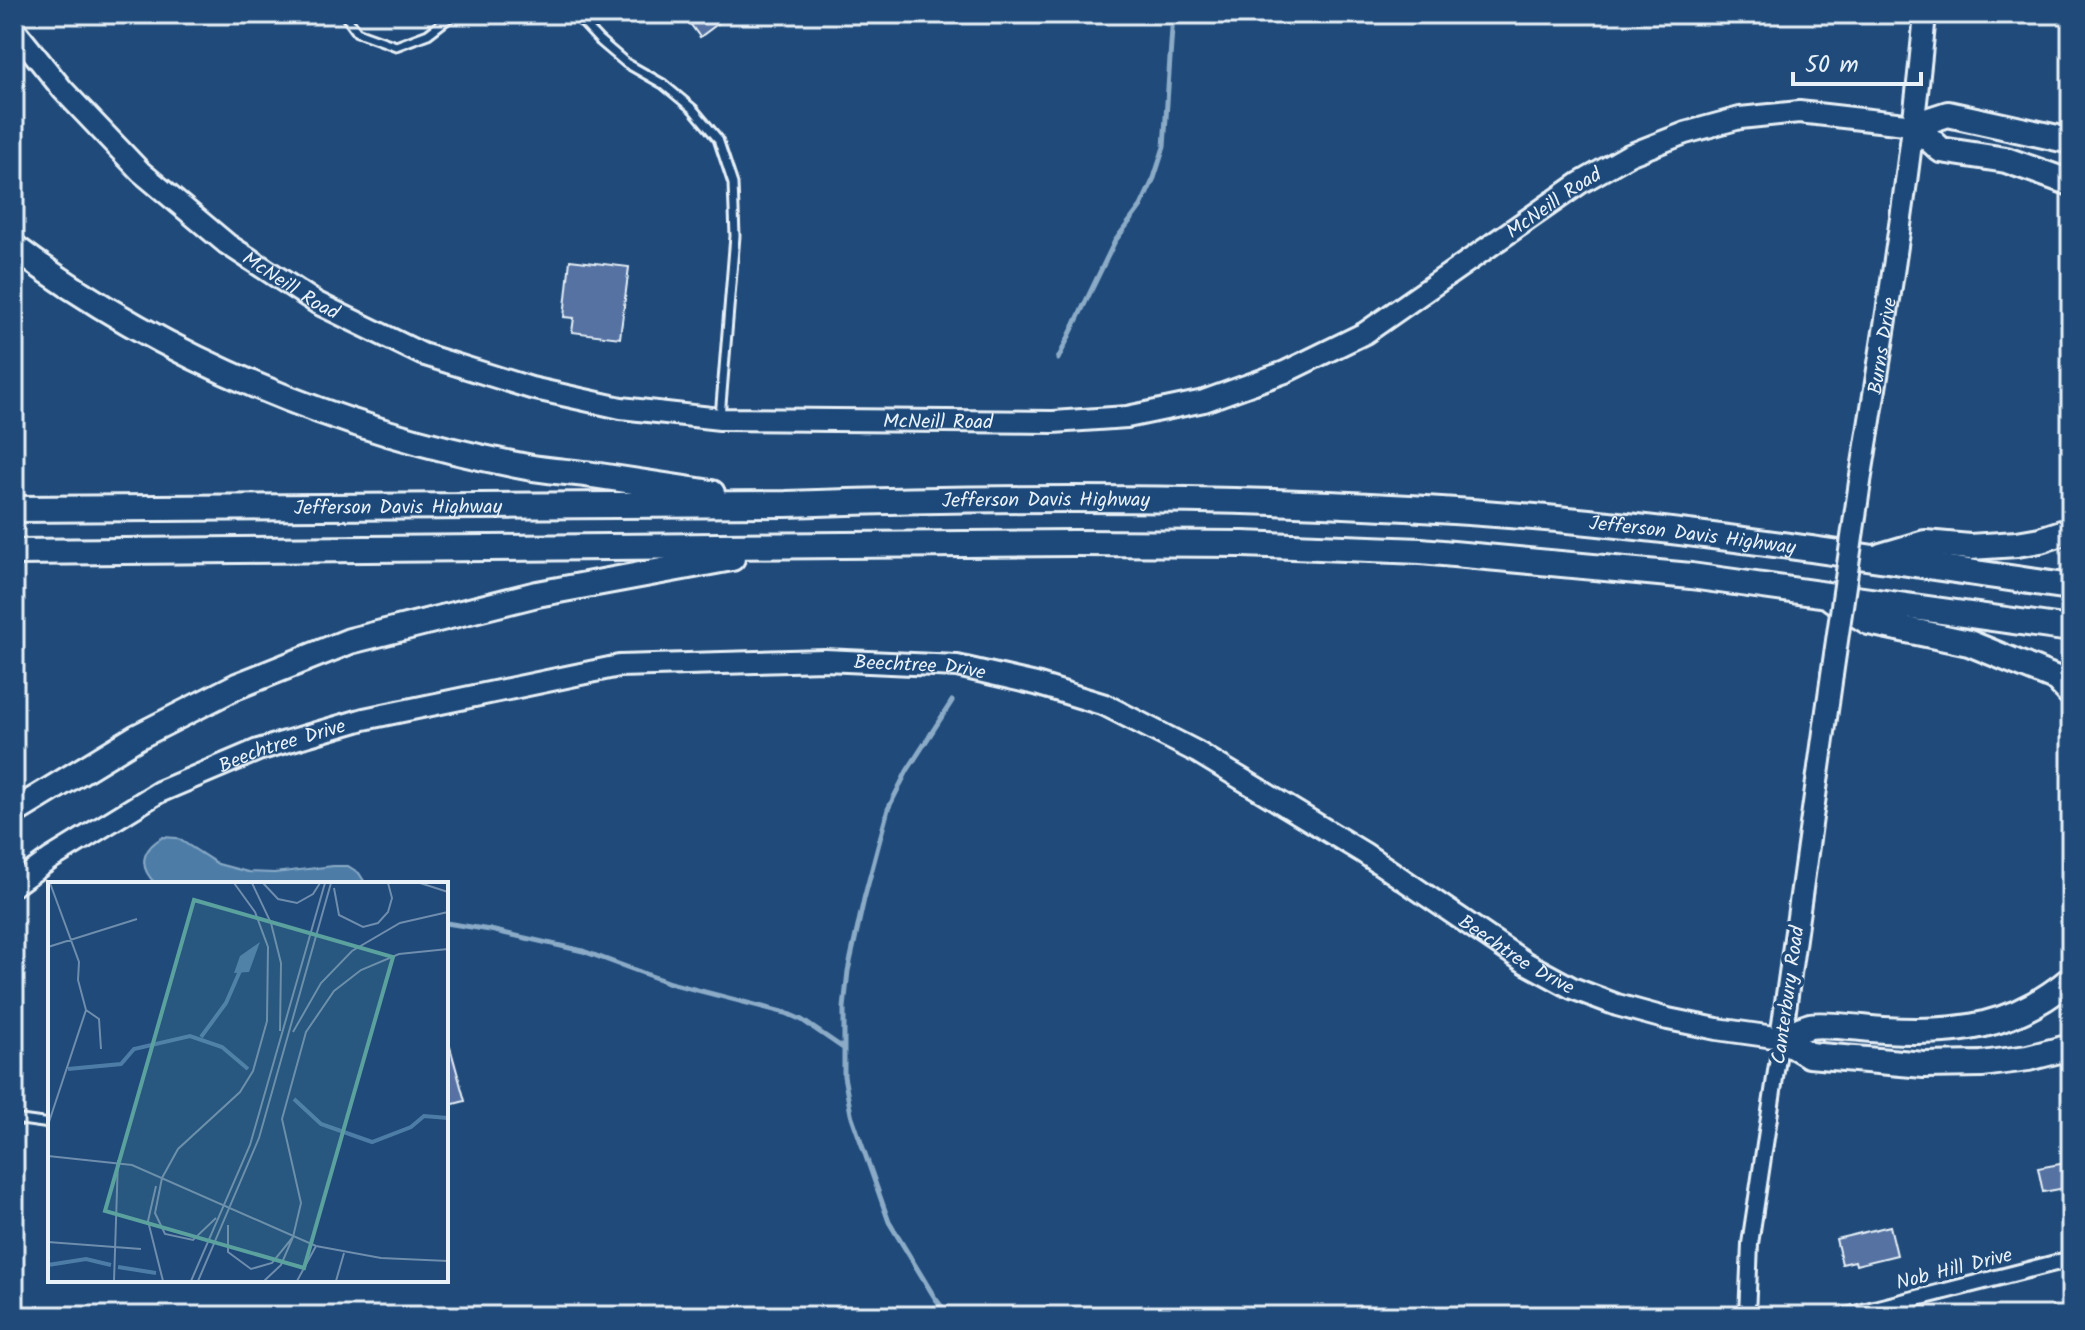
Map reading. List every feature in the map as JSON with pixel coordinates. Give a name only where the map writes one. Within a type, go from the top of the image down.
[{"type":"highway","points":[[2071,141],[1948,114],[1914,125],[1941,150],[2006,160],[2071,183]]},
{"type":"highway","points":[[14,247],[110,313],[170,346],[231,376],[305,406],[445,448],[528,467],[786,504]]},
{"type":"highway","name":"Jefferson Davis Highway","points":[[14,509],[1169,500],[1360,505],[1588,522],[1740,539],[2071,587]]},
{"type":"highway","points":[[1873,558],[1925,543],[1970,547],[2017,544],[2071,530]]},
{"type":"highway","name":"Jefferson Davis Highway","points":[[14,552],[855,544],[1228,544],[1421,551],[1691,576],[2071,629]]},
{"type":"highway","points":[[14,812],[162,724],[237,686],[350,641],[537,594],[795,546]]},
{"type":"highway","points":[[1823,593],[1869,622],[1969,643],[2057,679],[2071,694]]},
{"type":"highway","points":[[1781,1038],[1812,1025],[1942,1032],[1971,1028],[2005,1019],[2030,1007],[2071,979]]},
{"type":"highway","points":[[1781,1038],[1809,1055],[1924,1065],[1982,1064],[2028,1058],[2071,1047]]},
{"type":"street","name":"Burns Drive","points":[[1832,675],[1897,250],[1925,14]]},
{"type":"street","name":"McNeill Road","points":[[14,29],[63,90],[141,172],[227,244],[317,303],[422,354],[531,388],[621,408],[720,419],[1053,422],[1127,417],[1204,401],[1285,372],[1365,333],[1580,183],[1629,155],[1671,138],[1740,118],[1799,112],[1914,125]]},
{"type":"street","name":"Beechtree Drive","points":[[14,885],[50,859],[159,792],[258,750],[364,719],[619,666],[824,660],[957,666],[1036,684],[1105,705],[1197,752],[1364,853],[1526,963],[1572,988],[1668,1019],[1781,1038]]},
{"type":"street","name":"Canterbury Road","points":[[1747,1316],[1750,1244],[1832,675]]},
{"type":"street","name":"Nob Hill Drive","points":[[1847,1316],[2071,1259]]},
{"type":"lane","points":[[344,14],[357,32],[396,46],[428,34],[454,14]]},
{"type":"lane","points":[[575,14],[626,63],[663,84],[693,109],[718,139],[733,184],[735,236],[720,419]]},
{"type":"lane","points":[[14,1119],[48,1124]]},
{"type":"water","points":[[163,837],[177,838],[218,864],[248,872],[274,873],[348,866],[359,873],[365,882],[154,882],[146,871],[144,858]]},
{"type":"building","points":[[683,14],[731,14],[700,37]]},
{"type":"building","points":[[570,260],[629,267],[620,338],[572,332],[574,318],[564,317]]},
{"type":"building","points":[[448,1048],[465,1101],[448,1105]]},
{"type":"building","points":[[2071,1162],[2071,1187],[2043,1192],[2038,1168]]},
{"type":"building","points":[[1890,1226],[1897,1255],[1856,1265],[1855,1261],[1842,1264],[1836,1239]]},
{"type":"waterway","points":[[1058,359],[1115,241],[1141,206],[1154,178],[1164,147],[1173,14]]},
{"type":"waterway","points":[[949,1316],[889,1222],[851,1114],[844,1076],[844,1008],[848,971],[888,809],[907,771],[952,701]]},
{"type":"waterway","points":[[448,923],[583,951],[670,983],[786,1013],[802,1020],[843,1048]]}]
